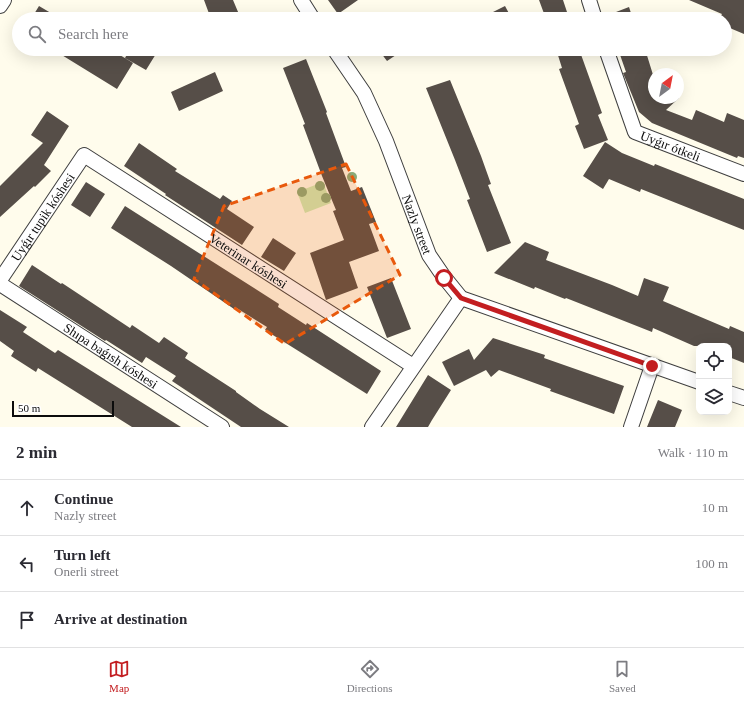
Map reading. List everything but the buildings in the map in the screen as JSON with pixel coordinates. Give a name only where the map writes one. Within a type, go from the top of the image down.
[{"type":"street","points":[[0,6],[4,0]]},
{"type":"street","points":[[301,0],[309,12]]},
{"type":"street","points":[[589,0],[593,12]]},
{"type":"street","name":"Nazly street","points":[[339,56],[364,93],[386,142],[429,255],[444,278],[461,298]]},
{"type":"street","name":"Uyǵır ótkeli","points":[[608,56],[634,132],[744,174]]},
{"type":"street","name":"Uyǵır tupik kóshesi","points":[[0,280],[84,155]]},
{"type":"street","name":"Veterinar kóshesi","points":[[84,155],[413,366]]},
{"type":"street","name":"Shıpa baǵısh kóshesi","points":[[0,284],[222,427]]},
{"type":"street","points":[[372,427],[461,298],[696,381]]},
{"type":"street","points":[[631,427],[652,366]]},
{"type":"street","points":[[732,393],[744,398]]},
{"type":"highlighted area","points":[[346,164],[400,275],[285,344],[194,279],[224,206]]},
{"type":"green space","points":[[323,182],[331,203],[305,213],[297,192]]},
{"type":"route","points":[[444,278],[461,298],[652,366]]}]
